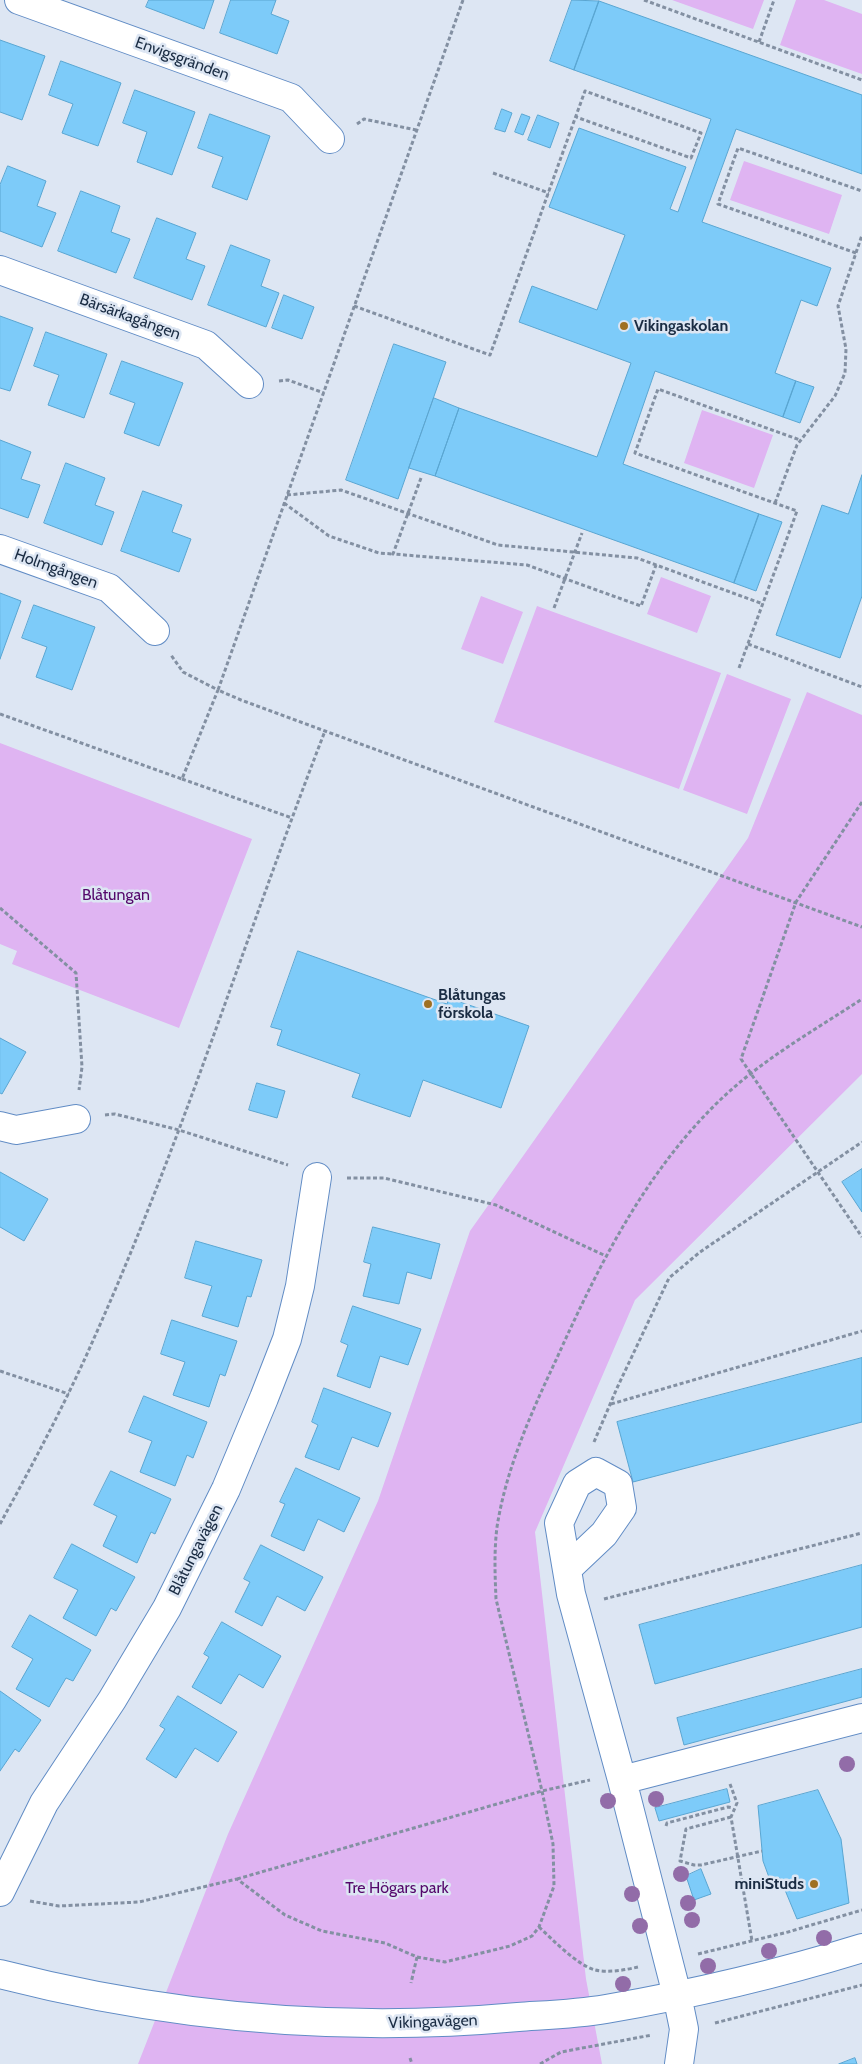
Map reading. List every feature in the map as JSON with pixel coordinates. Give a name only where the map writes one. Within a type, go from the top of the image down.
[{"type":"street","name":"Envigsgränden","points":[[19,0],[291,98],[330,139]]},
{"type":"street","name":"Bärsärkagången","points":[[0,270],[206,345],[249,384]]},
{"type":"street","name":"Holmgången","points":[[0,549],[109,588],[155,631]]},
{"type":"street","points":[[0,1126],[16,1130],[76,1119]]},
{"type":"street","name":"Blåtungavägen","points":[[0,1892],[44,1803],[112,1700],[167,1608],[226,1489],[286,1339],[300,1286],[317,1177]]},
{"type":"street","points":[[567,1569],[604,1534],[622,1508],[618,1484],[596,1472],[577,1484],[559,1523],[567,1569],[574,1607],[621,1776],[677,1995],[684,2029],[679,2064]]},
{"type":"street","points":[[621,1776],[862,1718]]},
{"type":"street","name":"Vikingavägen","points":[[0,1974],[68,1991],[226,2016],[338,2024],[457,2023],[604,2010],[791,1970],[862,1948]]},
{"type":"path","points":[[182,779],[218,690],[463,0]]},
{"type":"path","points":[[644,0],[862,80]]},
{"type":"path","points":[[759,42],[774,0]]},
{"type":"path","points":[[354,306],[490,355],[585,92],[700,133],[692,158],[576,117]]},
{"type":"path","points":[[330,139],[364,119],[416,130]]},
{"type":"path","points":[[856,253],[718,204],[738,148],[862,191]]},
{"type":"path","points":[[493,173],[549,193]]},
{"type":"path","points":[[775,503],[791,457],[800,440],[835,396],[845,373],[846,349],[838,306],[862,235]]},
{"type":"path","points":[[249,384],[288,380],[324,393]]},
{"type":"path","points":[[739,668],[797,511],[636,453],[658,389],[800,440]]},
{"type":"path","points":[[393,554],[421,478]]},
{"type":"path","points":[[286,495],[341,490],[498,545],[637,558],[763,604]]},
{"type":"path","points":[[284,503],[329,536],[379,553],[527,566],[640,606],[656,565]]},
{"type":"path","points":[[554,608],[582,533]]},
{"type":"path","points":[[155,631],[183,672],[241,700],[862,926]]},
{"type":"path","points":[[748,644],[862,686]]},
{"type":"path","points":[[0,714],[292,818]]},
{"type":"path","points":[[0,1524],[68,1394],[121,1274],[179,1130],[325,731]]},
{"type":"path","points":[[862,802],[796,902],[741,1060],[862,1237]]},
{"type":"path","points":[[0,908],[76,974],[82,1067],[76,1119],[115,1114],[179,1130],[270,1158],[317,1177],[384,1178],[496,1205],[606,1256]]},
{"type":"path","points":[[577,1484],[610,1404],[669,1278],[700,1252],[862,1142]]},
{"type":"path","points":[[610,1404],[862,1331]]},
{"type":"path","points":[[0,1371],[68,1394]]},
{"type":"path","points":[[574,1607],[862,1532]]},
{"type":"path","points":[[30,1901],[59,1906],[138,1902],[237,1879],[542,1791],[621,1776]]},
{"type":"path","points":[[734,1798],[736,1803],[731,1817],[752,1941]]},
{"type":"path","points":[[664,1832],[667,1823],[728,1807],[733,1808]]},
{"type":"path","points":[[731,1817],[686,1829],[680,1861],[694,1866],[762,1851]]},
{"type":"path","points":[[237,1879],[285,1915],[322,1931],[384,1942],[418,1957],[411,1983]]},
{"type":"path","points":[[410,2058],[412,2064]]},
{"type":"green space","points":[[672,0],[764,0],[753,29]]},
{"type":"green space","points":[[796,0],[824,0],[862,14],[862,74],[780,45]]},
{"type":"green space","points":[[744,161],[842,195],[829,234],[730,200]]},
{"type":"green space","points":[[702,410],[773,435],[754,488],[684,463]]},
{"type":"green space","points":[[661,577],[711,596],[697,633],[647,614]]},
{"type":"green space","points":[[481,596],[523,612],[503,664],[461,649]]},
{"type":"green space","points":[[537,606],[721,673],[679,789],[494,722]]},
{"type":"green space","points":[[727,674],[791,699],[747,814],[683,790]]},
{"type":"green space","name":"Tre Högars park","points":[[807,692],[862,715],[862,1074],[635,1300],[535,1532],[586,1979],[602,2064],[138,2064],[228,1834],[378,1501],[470,1231],[748,838]]},
{"type":"green space","name":"Blåtungan","points":[[0,743],[252,839],[179,1028],[12,964],[17,951],[0,944]]},
{"type":"building","points":[[149,0],[214,0],[204,29],[146,7]]},
{"type":"building","points":[[231,0],[276,0],[271,14],[289,21],[277,54],[220,33]]},
{"type":"building","points":[[572,0],[599,1],[574,70],[550,61]]},
{"type":"building","points":[[599,1],[862,95],[862,174],[736,129],[702,222],[831,268],[817,306],[801,300],[775,373],[796,381],[783,417],[655,371],[623,464],[759,514],[734,583],[435,476],[459,408],[597,457],[631,363],[519,322],[532,286],[597,310],[625,235],[549,207],[579,128],[686,167],[670,209],[678,212],[711,119],[574,70]]},
{"type":"building","points":[[0,40],[45,56],[22,120],[0,112]]},
{"type":"building","points":[[61,61],[121,83],[98,146],[62,133],[73,104],[49,95]]},
{"type":"building","points":[[135,90],[195,112],[172,175],[137,162],[147,132],[123,123]]},
{"type":"building","points":[[502,109],[512,113],[505,132],[495,129]]},
{"type":"building","points":[[210,114],[270,136],[247,200],[212,187],[223,157],[198,148]]},
{"type":"building","points":[[522,114],[530,117],[523,135],[515,132]]},
{"type":"building","points":[[538,115],[559,123],[550,148],[528,140]]},
{"type":"building","points":[[8,166],[46,181],[37,206],[56,213],[42,247],[0,231],[0,185]]},
{"type":"building","points":[[81,191],[120,206],[111,232],[130,239],[116,273],[58,251]]},
{"type":"building","points":[[157,218],[196,233],[186,259],[205,266],[192,300],[134,278]]},
{"type":"building","points":[[231,245],[270,260],[261,286],[279,293],[266,327],[208,305]]},
{"type":"building","points":[[284,295],[314,307],[302,339],[272,328]]},
{"type":"building","points":[[0,316],[33,328],[10,391],[0,388]]},
{"type":"building","points":[[46,332],[107,354],[84,418],[48,405],[59,375],[34,366]]},
{"type":"building","points":[[394,344],[446,362],[398,499],[346,480]]},
{"type":"building","points":[[122,361],[183,383],[159,446],[124,433],[135,403],[110,394]]},
{"type":"building","points":[[796,381],[814,387],[800,423],[783,417]]},
{"type":"building","points":[[434,398],[459,408],[435,476],[409,468]]},
{"type":"building","points":[[0,440],[31,452],[21,479],[40,485],[28,518],[0,508]]},
{"type":"building","points":[[66,463],[105,478],[95,505],[114,512],[102,545],[44,523]]},
{"type":"building","points":[[862,475],[862,596],[840,658],[776,635],[822,505],[848,514]]},
{"type":"building","points":[[143,491],[182,505],[172,532],[191,539],[179,572],[121,551]]},
{"type":"building","points":[[759,514],[782,522],[756,591],[734,583]]},
{"type":"building","points":[[0,593],[21,601],[0,659]]},
{"type":"building","points":[[34,605],[95,627],[72,690],[36,677],[47,647],[22,638]]},
{"type":"building","points":[[298,951],[447,1004],[449,998],[529,1026],[501,1108],[423,1080],[410,1117],[352,1097],[360,1074],[277,1045],[282,1030],[271,1027]]},
{"type":"building","points":[[0,1038],[26,1052],[2,1094],[0,1093]]},
{"type":"building","points":[[257,1083],[285,1091],[277,1118],[249,1110]]},
{"type":"building","points":[[862,1169],[862,1212],[842,1182]]},
{"type":"building","points":[[0,1172],[48,1199],[24,1241],[0,1227]]},
{"type":"building","points":[[373,1227],[440,1244],[431,1279],[407,1272],[399,1304],[363,1296],[371,1264],[364,1262]]},
{"type":"building","points":[[196,1241],[262,1260],[251,1297],[247,1296],[238,1327],[202,1316],[212,1286],[185,1278]]},
{"type":"building","points":[[353,1306],[421,1329],[408,1365],[380,1356],[370,1388],[337,1376],[348,1345],[341,1342]]},
{"type":"building","points":[[172,1320],[237,1341],[225,1376],[220,1374],[209,1407],[173,1395],[185,1362],[161,1354]]},
{"type":"building","points":[[862,1358],[862,1422],[633,1482],[617,1422]]},
{"type":"building","points":[[324,1388],[391,1413],[378,1447],[352,1437],[339,1470],[305,1457],[318,1425],[312,1422]]},
{"type":"building","points":[[144,1396],[207,1422],[193,1458],[187,1455],[175,1486],[140,1472],[152,1441],[129,1432]]},
{"type":"building","points":[[296,1468],[360,1498],[344,1532],[318,1519],[304,1551],[271,1536],[285,1504],[280,1502]]},
{"type":"building","points":[[111,1471],[171,1499],[155,1534],[151,1532],[137,1563],[103,1546],[117,1516],[94,1505]]},
{"type":"building","points":[[72,1544],[135,1577],[116,1611],[111,1608],[96,1636],[63,1618],[78,1590],[54,1578]]},
{"type":"building","points":[[261,1545],[323,1577],[305,1611],[277,1596],[262,1626],[235,1612],[250,1582],[244,1579]]},
{"type":"building","points":[[862,1565],[862,1627],[655,1684],[639,1625]]},
{"type":"building","points":[[30,1615],[91,1650],[73,1681],[66,1678],[49,1707],[16,1689],[33,1659],[12,1647]]},
{"type":"building","points":[[222,1622],[281,1656],[263,1688],[239,1674],[221,1704],[192,1687],[209,1657],[204,1654]]},
{"type":"building","points":[[862,1669],[862,1697],[684,1745],[677,1718]]},
{"type":"building","points":[[0,1691],[41,1720],[19,1752],[15,1749],[0,1771]]},
{"type":"building","points":[[178,1696],[237,1732],[218,1762],[195,1748],[176,1778],[146,1759],[165,1729],[160,1726]]},
{"type":"building","points":[[727,1789],[730,1802],[659,1821],[655,1808]]},
{"type":"building","points":[[818,1790],[841,1839],[849,1903],[797,1919],[780,1878],[770,1880],[763,1861],[758,1806]]},
{"type":"building","points":[[701,1869],[711,1894],[694,1900],[686,1876]]},
{"type":"building","points":[[855,2058],[857,2064],[839,2064]]},
{"type":"place","name":"Vikingaskolan","points":[[624,326]]},
{"type":"place","name":"Blåtungas förskola","points":[[428,1004]]},
{"type":"place","name":"miniStuds","points":[[814,1884]]}]
